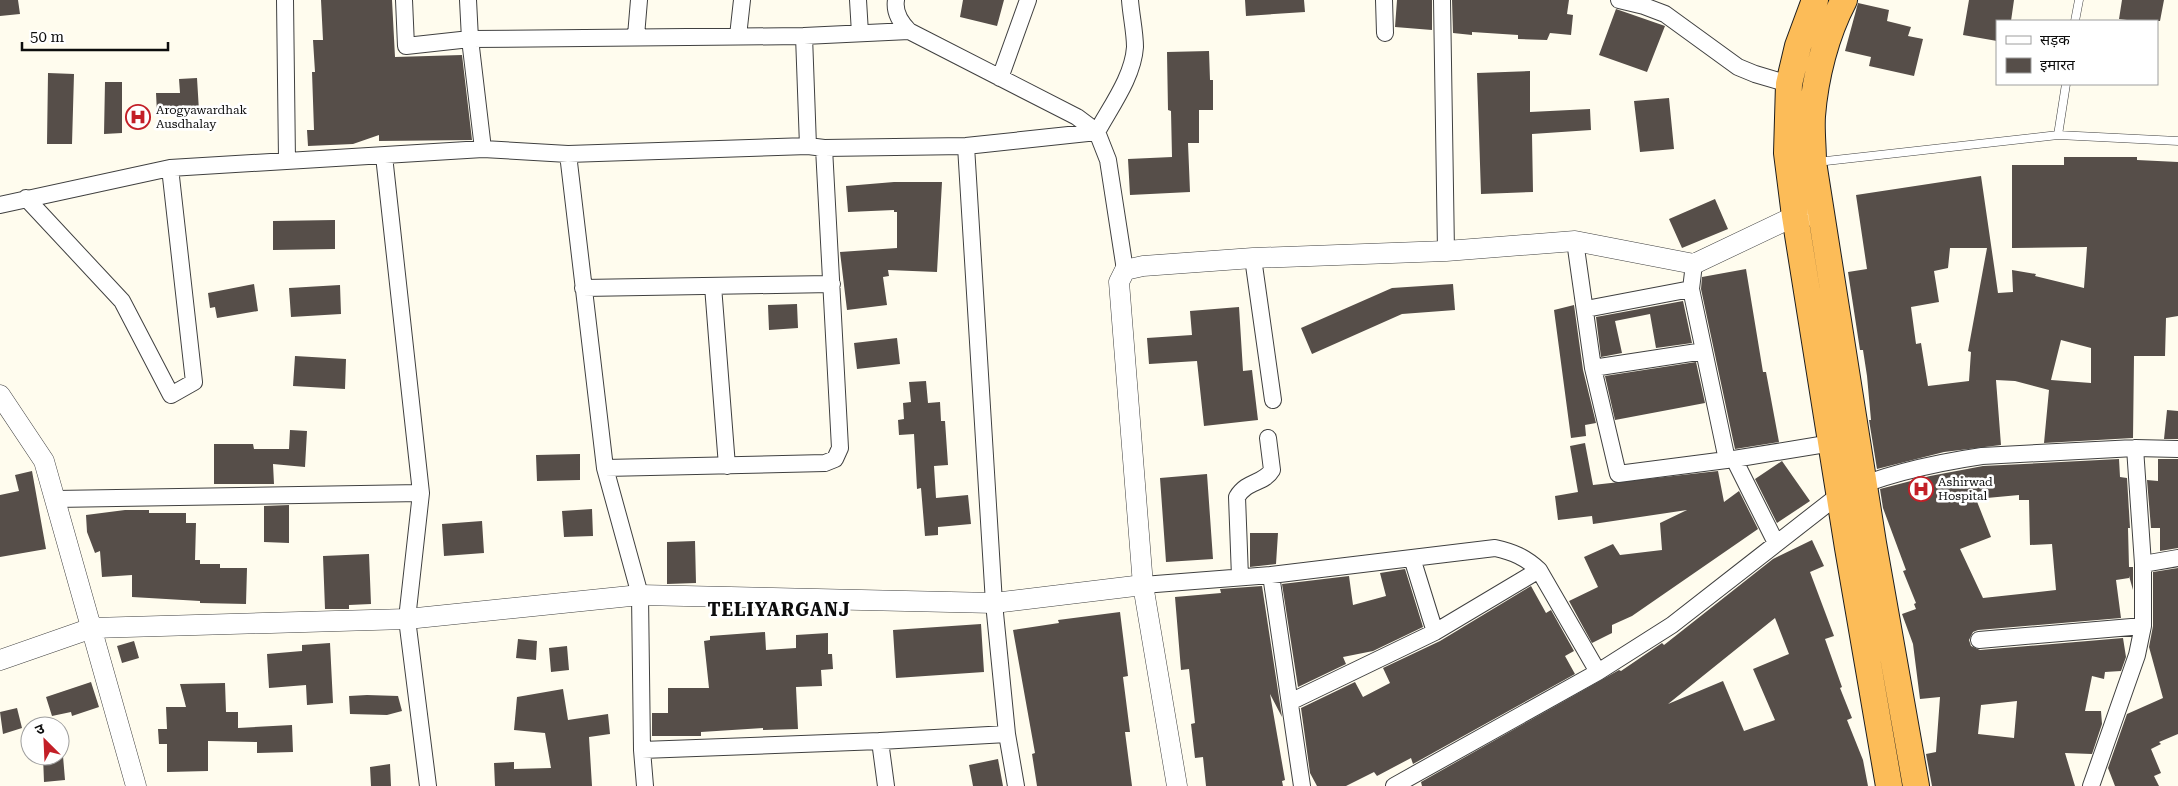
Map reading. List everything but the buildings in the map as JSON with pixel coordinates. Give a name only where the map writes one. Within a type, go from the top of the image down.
[{"type":"highway","points":[[1815,0],[1798,46],[1789,84],[1787,153],[1807,216],[1863,483],[1916,786]]},
{"type":"highway","points":[[1844,0],[1835,16],[1820,69],[1812,116],[1813,162],[1807,216],[1832,443],[1889,786]]},
{"type":"highway","points":[[1848,548],[1873,543]]},
{"type":"street","points":[[284,0],[287,160]]},
{"type":"street","points":[[404,0],[406,46],[470,39],[636,36],[804,36],[910,31]]},
{"type":"street","points":[[468,0],[470,39],[482,149]]},
{"type":"street","points":[[636,36],[639,0]]},
{"type":"street","points":[[738,36],[742,0]]},
{"type":"street","points":[[858,0],[860,33]]},
{"type":"street","points":[[896,0],[895,5],[901,22],[910,31],[1077,117],[1097,132],[1108,160],[1125,270],[1119,282],[1143,585],[1177,786]]},
{"type":"street","points":[[1000,78],[1028,0]]},
{"type":"street","points":[[1097,132],[1127,77],[1133,59],[1135,46],[1130,0]]},
{"type":"street","points":[[1384,0],[1385,33]]},
{"type":"street","points":[[1442,0],[1446,251]]},
{"type":"street","points":[[1619,0],[1644,6],[1665,14],[1738,67],[1789,84]]},
{"type":"street","points":[[605,468],[825,464],[835,459],[840,448],[832,284],[804,36]]},
{"type":"street","points":[[0,204],[170,168],[287,160],[482,149],[568,154],[816,147],[966,146],[1097,132]]},
{"type":"street","points":[[966,146],[994,603],[1007,734],[1016,786]]},
{"type":"street","points":[[568,154],[605,468],[640,595],[642,750],[645,786]]},
{"type":"street","points":[[384,156],[421,493],[407,618],[428,786]]},
{"type":"street","points":[[26,198],[122,301],[172,395],[194,382],[170,168]]},
{"type":"street","points":[[1125,270],[1143,266],[1253,258],[1446,251],[1575,241],[1694,264],[1807,216]]},
{"type":"street","points":[[1575,241],[1593,368],[1618,474],[1731,460],[1832,443]]},
{"type":"street","points":[[1253,258],[1273,400]]},
{"type":"street","points":[[1694,264],[1690,289],[1731,460],[1776,543]]},
{"type":"street","points":[[583,288],[832,284]]},
{"type":"street","points":[[713,286],[727,466]]},
{"type":"street","points":[[1586,309],[1690,289]]},
{"type":"street","points":[[1593,368],[1704,351]]},
{"type":"street","points":[[2,401],[44,461],[136,786]]},
{"type":"street","points":[[1240,577],[1237,497],[1246,487],[1265,478],[1272,470],[1268,438]]},
{"type":"street","points":[[2091,786],[2137,655],[2143,626],[2143,564],[2136,448]]},
{"type":"street","points":[[1394,786],[1598,672],[1672,625],[1840,494],[1863,483],[1952,461],[1982,456],[2136,448],[2178,449]]},
{"type":"street","points":[[55,499],[421,493]]},
{"type":"street","points":[[0,660],[92,628],[407,618],[640,595],[994,603],[1143,585],[1271,575],[1495,548],[1516,553],[1528,560],[1539,570],[1598,672]]},
{"type":"street","points":[[1412,558],[1435,632]]},
{"type":"street","points":[[2143,564],[2178,558]]},
{"type":"street","points":[[1290,702],[1435,632],[1539,570]]},
{"type":"street","points":[[1271,575],[1302,786]]},
{"type":"street","points":[[1979,640],[2143,626]]},
{"type":"street","points":[[642,750],[1007,734]]},
{"type":"street","points":[[880,741],[886,786]]},
{"type":"lane","points":[[2075,20],[2078,0]]},
{"type":"lane","points":[[2058,135],[2066,85]]},
{"type":"lane","points":[[1813,162],[2058,135],[2178,141]]},
{"type":"place","name":"Arogyawardhak Ausdhalay","points":[[138,117]]},
{"type":"place","name":"Ashirwad Hospital","points":[[1921,489]]},
{"type":"district","name":"TELIYARGANJ","points":[[779,610]]}]
